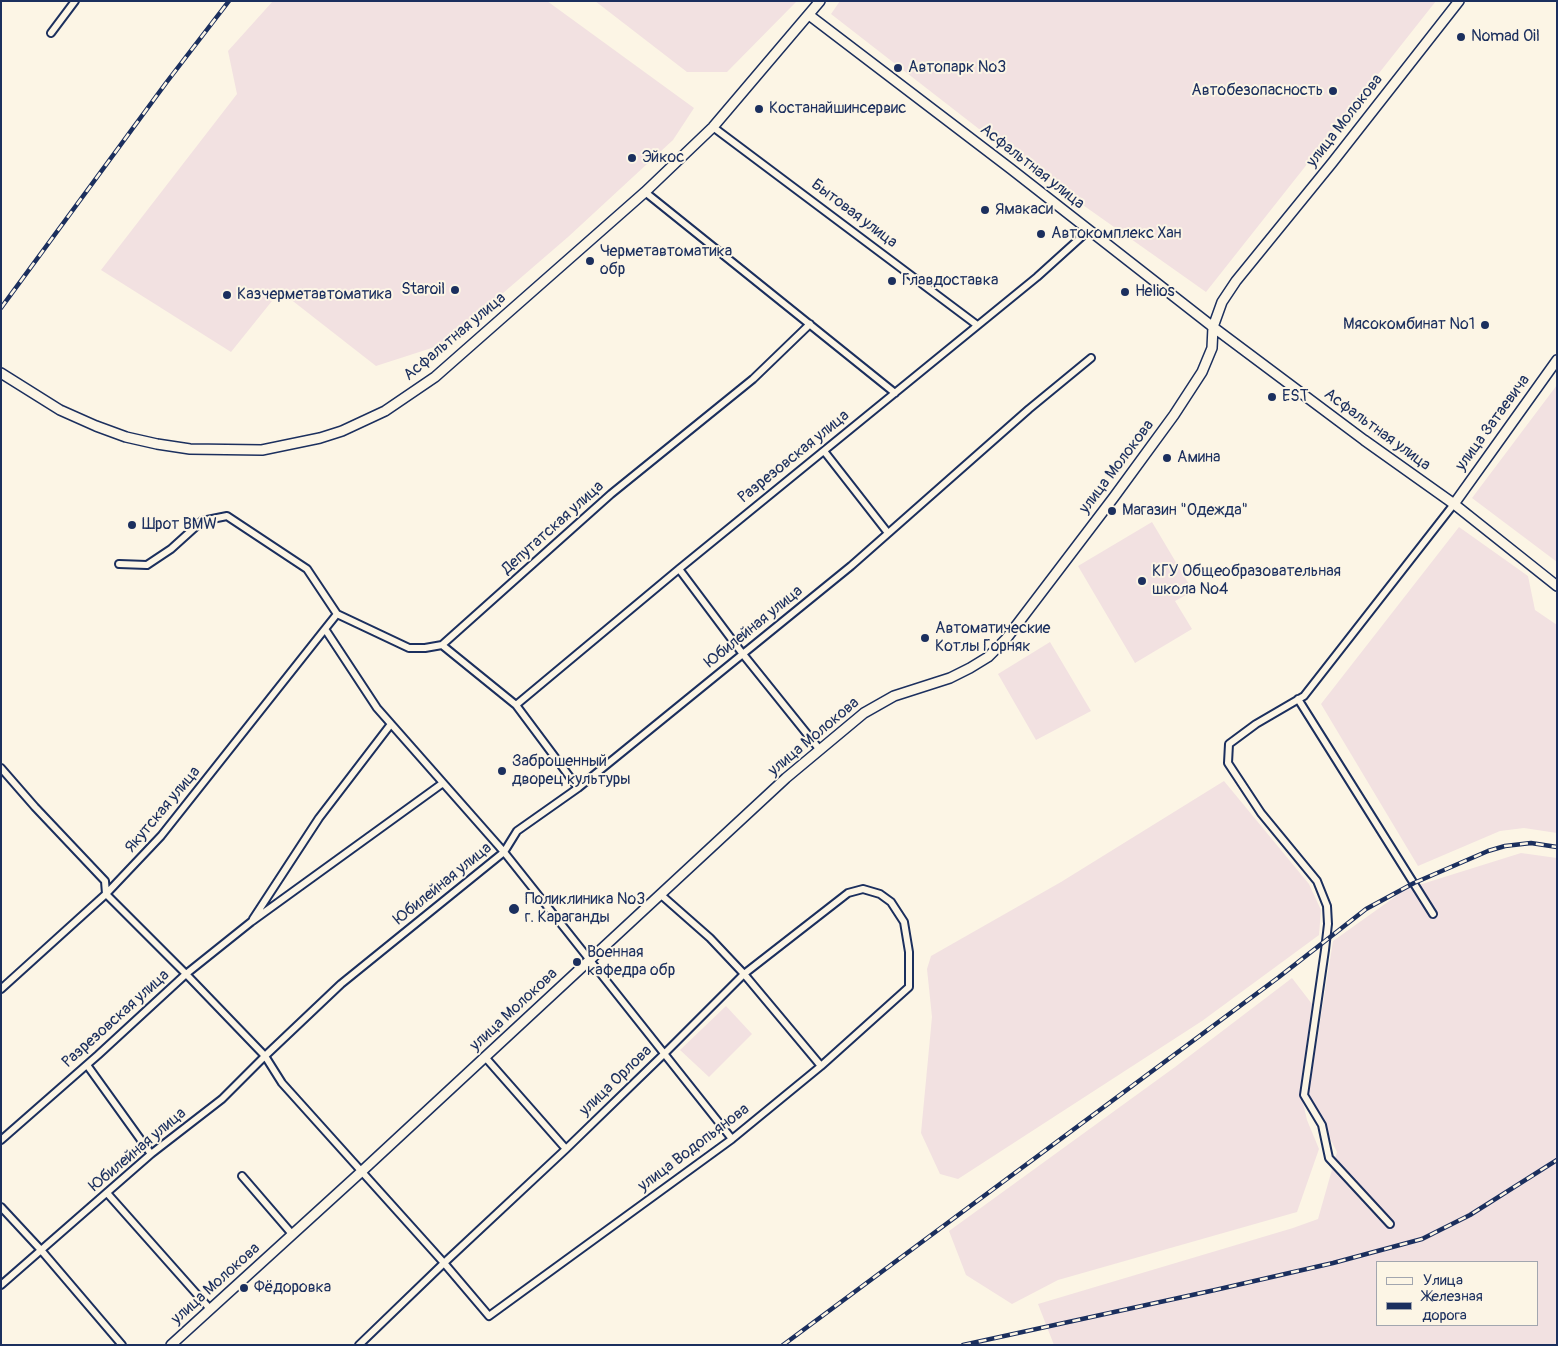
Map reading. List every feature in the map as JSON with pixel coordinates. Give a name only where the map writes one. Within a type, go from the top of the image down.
[{"type":"street","points":[[51,33],[75,1]]},
{"type":"street","points":[[809,15],[820,1]]},
{"type":"street","name":"улица Молокова","points":[[171,1345],[361,1172],[786,778],[864,713],[894,696],[950,678],[970,668],[988,657],[1006,639],[1114,498],[1179,408],[1202,372],[1212,348],[1213,327],[1222,302],[1236,281],[1459,1]]},
{"type":"street","name":"Асфальтная улица","points":[[1,373],[60,410],[126,437],[157,444],[190,449],[262,450],[320,438],[342,431],[385,411],[435,376],[645,192],[713,127],[809,15],[1213,327],[1364,440],[1454,504],[1557,586]]},
{"type":"street","name":"Бытовая улица","points":[[713,127],[977,324]]},
{"type":"street","points":[[645,192],[895,393]]},
{"type":"street","name":"Разрезовская улица","points":[[516,705],[1037,276],[1089,230]]},
{"type":"street","name":"Депутатская улица","points":[[442,645],[611,494],[753,379],[810,324]]},
{"type":"street","name":"Юбилейная улица","points":[[1,1285],[151,1154],[222,1099],[264,1056],[341,984],[504,852],[517,831],[578,788],[851,566],[1029,409],[1091,358]]},
{"type":"street","name":"улица Затаевича","points":[[1454,504],[1557,360]]},
{"type":"street","points":[[824,451],[888,533]]},
{"type":"street","points":[[1390,1224],[1329,1158],[1322,1125],[1304,1095],[1326,950],[1327,906],[1317,880],[1261,813],[1228,763],[1229,744],[1256,724],[1304,696],[1454,504]]},
{"type":"street","points":[[119,564],[147,565],[170,550],[202,521],[227,516],[307,569],[337,614],[409,648],[442,645],[516,705],[578,788]]},
{"type":"street","points":[[679,569],[742,654],[820,750]]},
{"type":"street","name":"Якутская улица","points":[[1,990],[106,894],[161,836],[337,614]]},
{"type":"street","points":[[325,629],[377,708],[504,852],[732,1139]]},
{"type":"street","points":[[1298,699],[1433,914]]},
{"type":"street","name":"Разрезовская улица","points":[[251,922],[319,818],[391,724]]},
{"type":"street","points":[[1,768],[35,807],[105,880],[106,894],[264,1056],[282,1083],[444,1263]]},
{"type":"street","name":"Разрезовская улица","points":[[1,1140],[186,974],[251,922],[443,784]]},
{"type":"street","name":"улица Орлова","points":[[359,1345],[566,1149],[744,974],[848,893],[864,889],[880,894],[891,902],[904,922]]},
{"type":"street","points":[[660,894],[710,938],[744,974],[821,1066]]},
{"type":"street","name":"улица Водопьянова","points":[[444,1263],[488,1316],[732,1139],[821,1066],[909,987],[909,952],[904,922]]},
{"type":"street","points":[[485,1057],[566,1149]]},
{"type":"street","points":[[87,1064],[151,1154]]},
{"type":"street","points":[[242,1176],[292,1234]]},
{"type":"street","points":[[107,1193],[210,1309]]},
{"type":"street","points":[[1,1207],[41,1250],[122,1345]]},
{"type":"shaded area","points":[[273,1],[547,1],[694,108],[673,140],[568,237],[444,344],[376,366],[280,291],[231,352],[101,270],[237,94],[228,51]]},
{"type":"shaded area","points":[[595,1],[797,1],[727,72],[687,72]]},
{"type":"shaded area","points":[[840,1],[1436,1],[1206,292],[1015,157],[831,14]]},
{"type":"shaded area","points":[[1557,385],[1557,562],[1472,498]]},
{"type":"shaded area","points":[[1152,522],[1193,591],[1175,601],[1192,629],[1135,663],[1078,566]]},
{"type":"shaded area","points":[[1459,527],[1528,576],[1535,610],[1557,625],[1557,833],[1524,828],[1500,831],[1418,866],[1321,704]]},
{"type":"shaded area","points":[[1050,642],[1091,711],[1036,740],[998,674]]},
{"type":"shaded area","points":[[1224,781],[1309,884],[1321,910],[1319,935],[1202,1021],[958,1179],[940,1174],[921,1133],[932,1017],[927,969],[931,956],[1061,882]]},
{"type":"shaded area","points":[[1521,853],[1557,858],[1557,1345],[1054,1345],[1038,1304],[1318,1219],[1337,1152],[1308,1096],[1333,941],[1406,889]]},
{"type":"shaded area","points":[[1292,978],[1312,1004],[1300,1090],[1307,1120],[1319,1149],[1297,1212],[1058,1280],[1012,1304],[966,1275],[949,1231],[1175,1067]]},
{"type":"shaded area","points":[[726,1006],[752,1034],[709,1077],[680,1050]]},
{"type":"railway","points":[[1,308],[166,83],[229,1]]},
{"type":"railway","points":[[783,1345],[1279,977],[1366,909],[1414,883],[1488,851],[1505,846],[1531,843],[1557,847]]},
{"type":"railway","points":[[963,1345],[1333,1263],[1422,1239],[1470,1215],[1557,1160]]},
{"type":"place","name":"Nomad Oil","points":[[1461,37]]},
{"type":"place","name":"Автопарк №3","points":[[898,68]]},
{"type":"place","name":"Автобезопасность","points":[[1333,91]]},
{"type":"place","name":"Костанайшинсервис","points":[[759,109]]},
{"type":"place","name":"Эйкос","points":[[632,158]]},
{"type":"place","name":"Ямакаси","points":[[985,210]]},
{"type":"place","name":"Автокомплекс Хан","points":[[1041,234]]},
{"type":"place","name":"Черметавтоматика обр","points":[[590,261]]},
{"type":"place","name":"Главдоставка","points":[[892,281]]},
{"type":"place","name":"Staroil","points":[[455,290]]},
{"type":"place","name":"Helios","points":[[1125,292]]},
{"type":"place","name":"Казчерметавтоматика","points":[[227,295]]},
{"type":"place","name":"Мясокомбинат №1","points":[[1485,325]]},
{"type":"place","name":"EST","points":[[1272,397]]},
{"type":"place","name":"Амина","points":[[1167,458]]},
{"type":"place","name":"Магазин \"Одежда\"","points":[[1112,511]]},
{"type":"place","name":"Шрот BMW","points":[[132,525]]},
{"type":"place","name":"КГУ Общеобразовательная школа №4","points":[[1142,581]]},
{"type":"place","name":"Автоматические Котлы Горняк","points":[[925,638]]},
{"type":"place","name":"Заброшенный дворец культуры","points":[[502,771]]},
{"type":"place","name":"Поликлиника №3 г. Караганды","points":[[514,909]]},
{"type":"place","name":"Военная кафедра обр","points":[[577,962]]},
{"type":"place","name":"Фёдоровка","points":[[244,1288]]}]
